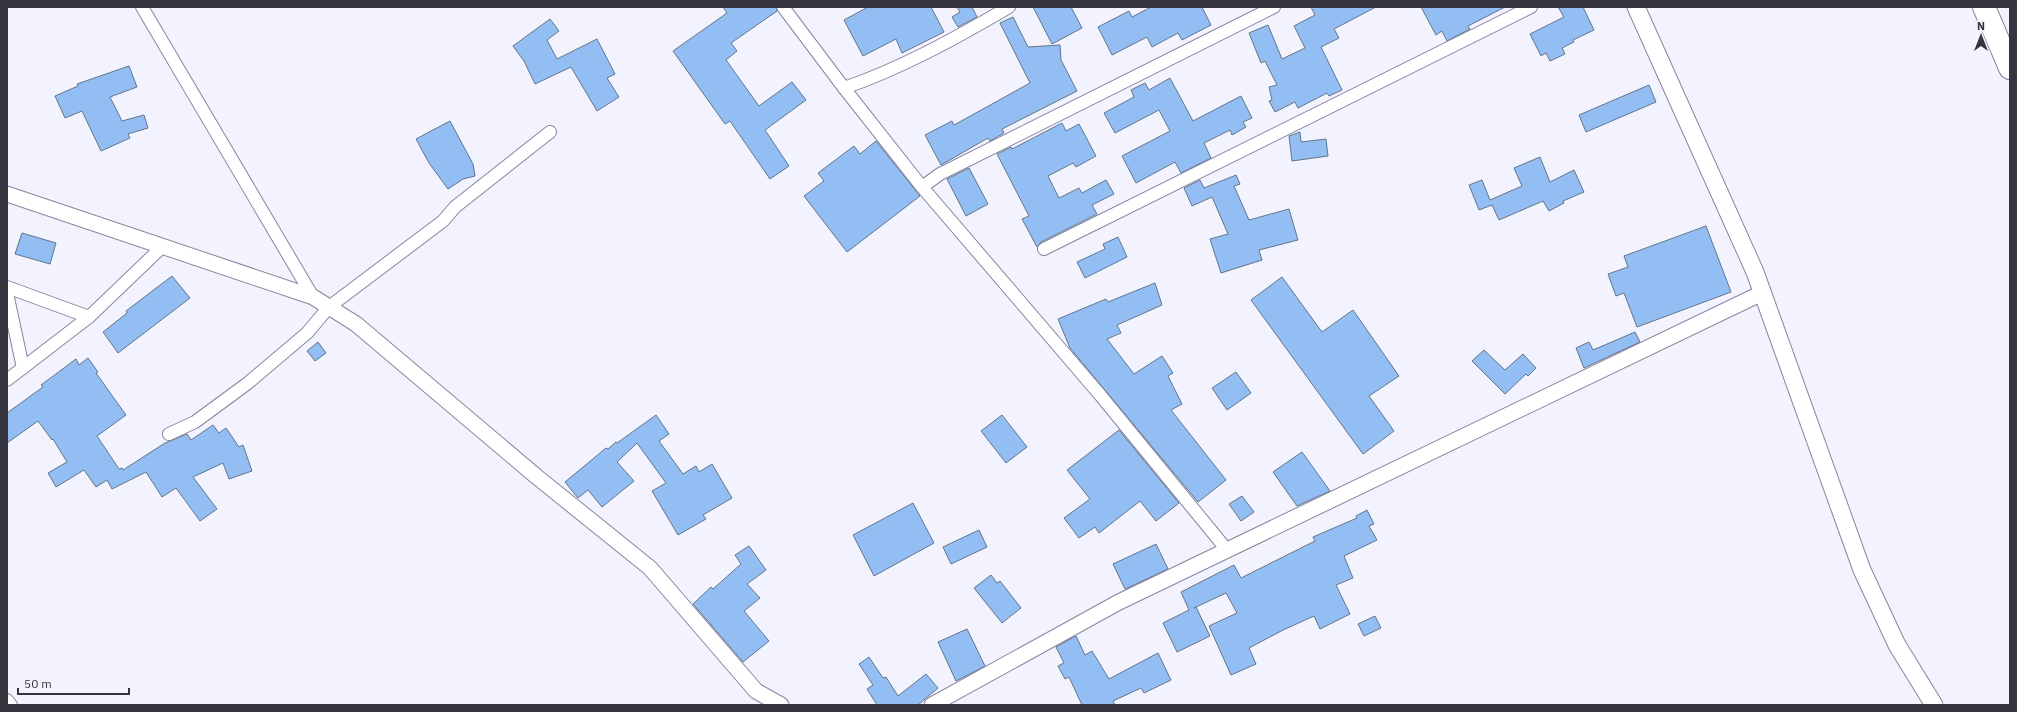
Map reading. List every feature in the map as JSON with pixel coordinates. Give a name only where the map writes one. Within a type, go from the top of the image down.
[{"type":"highway","points":[[1984,7],[2010,68]]},
{"type":"main road","points":[[1636,7],[1748,258],[1862,570],[1897,645],[1934,705]]},
{"type":"street","points":[[142,7],[313,297]]},
{"type":"street","points":[[783,7],[844,88],[922,187],[1101,396],[1227,550]]},
{"type":"street","points":[[844,88],[877,77],[934,49],[1010,7]]},
{"type":"street","points":[[922,187],[940,174],[1274,7]]},
{"type":"street","points":[[1044,249],[1532,7]]},
{"type":"street","points":[[169,434],[195,422],[248,383],[307,333],[329,307],[444,221],[455,207],[550,132]]},
{"type":"street","points":[[7,194],[313,297],[356,324],[537,478],[650,568],[756,691],[781,705]]},
{"type":"street","points":[[7,380],[89,317],[163,246]]},
{"type":"street","points":[[7,287],[89,317]]},
{"type":"street","points":[[932,705],[1119,602],[1762,293]]},
{"type":"street","points":[[7,294],[23,368]]},
{"type":"street","points":[[7,700],[11,705]]},
{"type":"building","points":[[723,7],[776,7],[777,11],[731,43],[737,51],[726,60],[759,106],[792,82],[806,100],[765,130],[789,166],[770,179],[730,121],[725,124],[673,51],[727,13]]},
{"type":"building","points":[[868,7],[931,7],[944,32],[902,53],[896,39],[863,56],[844,20]]},
{"type":"building","points":[[957,7],[972,7],[977,17],[958,27],[952,17],[960,12]]},
{"type":"building","points":[[1033,7],[1071,7],[1082,28],[1052,44]]},
{"type":"building","points":[[1151,7],[1202,7],[1211,25],[1182,40],[1178,33],[1152,47],[1147,37],[1112,55],[1098,27],[1129,11],[1132,17]]},
{"type":"building","points":[[1311,7],[1376,7],[1334,29],[1339,38],[1321,47],[1342,90],[1329,96],[1327,93],[1298,108],[1295,102],[1275,112],[1269,101],[1272,100],[1269,87],[1277,85],[1265,61],[1261,63],[1249,33],[1268,25],[1282,59],[1305,48],[1294,26],[1315,15]]},
{"type":"building","points":[[1421,7],[1505,7],[1468,26],[1470,29],[1447,41],[1442,31],[1436,35]]},
{"type":"building","points":[[1558,7],[1583,7],[1594,30],[1573,40],[1574,42],[1562,48],[1565,54],[1550,61],[1546,53],[1541,56],[1530,34],[1564,17]]},
{"type":"building","points":[[1013,17],[1028,47],[1060,45],[1061,60],[1077,91],[1002,129],[1004,133],[990,141],[988,138],[941,165],[925,135],[952,121],[954,125],[1030,83],[1000,23]]},
{"type":"building","points":[[550,19],[559,31],[547,40],[557,59],[597,39],[615,74],[607,78],[619,97],[597,111],[571,67],[535,84],[524,61],[513,46]]},
{"type":"building","points":[[129,66],[137,87],[110,97],[122,121],[144,115],[148,128],[128,134],[130,138],[101,151],[82,111],[65,118],[55,96],[78,86],[77,84]]},
{"type":"building","points":[[1170,78],[1193,121],[1241,96],[1252,118],[1243,122],[1246,127],[1232,135],[1230,130],[1204,143],[1211,158],[1181,173],[1175,162],[1136,183],[1122,156],[1170,131],[1159,110],[1115,133],[1104,113],[1134,97],[1131,90],[1145,83],[1149,90]]},
{"type":"building","points":[[1649,85],[1656,102],[1586,132],[1579,115]]},
{"type":"building","points":[[450,121],[473,164],[475,176],[463,179],[448,189],[429,163],[416,139]]},
{"type":"building","points":[[1062,123],[1066,131],[1079,124],[1096,156],[1076,167],[1073,163],[1048,176],[1059,198],[1079,188],[1082,193],[1106,180],[1114,194],[1092,205],[1097,214],[1041,242],[1037,247],[1022,219],[1029,216],[997,154],[1011,147],[1012,149]]},
{"type":"building","points":[[1300,132],[1301,142],[1326,139],[1328,156],[1292,161],[1289,136]]},
{"type":"building","points":[[876,141],[920,196],[847,252],[804,196],[824,181],[818,173],[854,146],[860,154]]},
{"type":"building","points":[[1540,157],[1550,182],[1574,170],[1584,192],[1563,201],[1564,203],[1549,211],[1543,201],[1499,220],[1492,205],[1479,210],[1469,185],[1482,180],[1490,200],[1522,186],[1514,168]]},
{"type":"building","points":[[969,168],[988,204],[966,216],[947,179]]},
{"type":"building","points":[[1236,175],[1240,184],[1234,186],[1249,220],[1289,209],[1298,240],[1259,250],[1262,260],[1221,273],[1210,239],[1228,234],[1212,197],[1192,206],[1184,188],[1200,180],[1204,188]]},
{"type":"building","points":[[1706,226],[1731,292],[1637,327],[1624,293],[1616,296],[1608,274],[1628,267],[1624,256]]},
{"type":"building","points":[[22,233],[56,243],[50,264],[15,254]]},
{"type":"building","points":[[1118,237],[1127,257],[1085,278],[1077,262],[1105,249],[1103,244]]},
{"type":"building","points":[[172,276],[190,298],[118,353],[103,332],[127,313],[126,311]]},
{"type":"building","points":[[1282,277],[1322,332],[1353,310],[1399,376],[1369,396],[1394,431],[1363,454],[1251,300]]},
{"type":"building","points":[[1155,283],[1162,305],[1117,325],[1121,333],[1107,339],[1134,374],[1162,356],[1173,373],[1168,376],[1182,404],[1171,410],[1226,480],[1198,502],[1070,348],[1058,319],[1106,299],[1108,302]]},
{"type":"building","points":[[1635,332],[1640,342],[1584,368],[1576,348],[1589,342],[1593,350]]},
{"type":"building","points":[[318,342],[326,353],[315,361],[307,351]]},
{"type":"building","points":[[1484,350],[1505,370],[1523,354],[1536,368],[1528,376],[1526,374],[1505,394],[1472,361]]},
{"type":"building","points":[[88,358],[98,372],[96,373],[126,415],[97,436],[119,469],[122,468],[123,470],[165,443],[187,434],[191,440],[213,425],[219,433],[226,428],[239,447],[243,445],[252,471],[229,479],[223,463],[193,477],[217,509],[200,521],[176,488],[162,497],[146,472],[112,489],[107,480],[96,487],[84,470],[56,487],[48,473],[67,462],[53,439],[52,440],[38,421],[7,443],[7,413],[43,387],[41,385],[76,359],[79,365]]},
{"type":"building","points":[[1236,372],[1251,393],[1227,410],[1212,388]]},
{"type":"building","points":[[656,415],[669,434],[659,441],[683,474],[696,466],[699,472],[712,464],[732,498],[703,515],[706,519],[678,535],[652,491],[666,483],[637,443],[617,462],[634,481],[602,507],[588,490],[578,498],[565,482],[606,448],[608,449]]},
{"type":"building","points":[[1002,415],[1027,447],[1006,463],[981,431]]},
{"type":"building","points":[[1119,430],[1179,503],[1156,521],[1140,501],[1099,533],[1095,527],[1079,538],[1064,518],[1090,499],[1067,470]]},
{"type":"building","points":[[1302,452],[1330,491],[1297,506],[1273,472]]},
{"type":"building","points":[[1242,496],[1254,512],[1241,521],[1229,504]]},
{"type":"building","points":[[913,503],[934,543],[874,576],[853,535]]},
{"type":"building","points":[[1367,510],[1374,524],[1369,526],[1377,540],[1344,556],[1353,578],[1336,585],[1350,614],[1320,629],[1314,616],[1283,630],[1249,648],[1256,664],[1231,675],[1209,626],[1237,613],[1226,593],[1196,607],[1210,636],[1177,652],[1163,623],[1189,610],[1181,592],[1234,565],[1241,578],[1315,541],[1313,537],[1357,518],[1356,516]]},
{"type":"building","points":[[979,530],[987,547],[951,564],[943,547]]},
{"type":"building","points":[[1156,544],[1168,569],[1125,589],[1113,564]]},
{"type":"building","points":[[749,546],[766,570],[747,584],[760,598],[744,611],[769,641],[743,662],[693,604],[711,587],[713,589],[741,564],[735,555]]},
{"type":"building","points":[[991,575],[997,583],[1000,581],[1021,608],[1002,623],[974,588]]},
{"type":"building","points":[[1375,616],[1381,628],[1364,636],[1358,624]]},
{"type":"building","points":[[967,629],[985,666],[956,681],[938,642]]},
{"type":"building","points":[[1076,636],[1085,655],[1092,651],[1109,679],[1158,653],[1171,680],[1144,693],[1141,688],[1113,701],[1115,705],[1082,705],[1069,677],[1065,679],[1058,666],[1064,663],[1056,647]]},
{"type":"building","points":[[869,657],[883,678],[886,677],[898,696],[926,674],[938,688],[918,705],[877,705],[867,689],[873,685],[859,664]]}]
